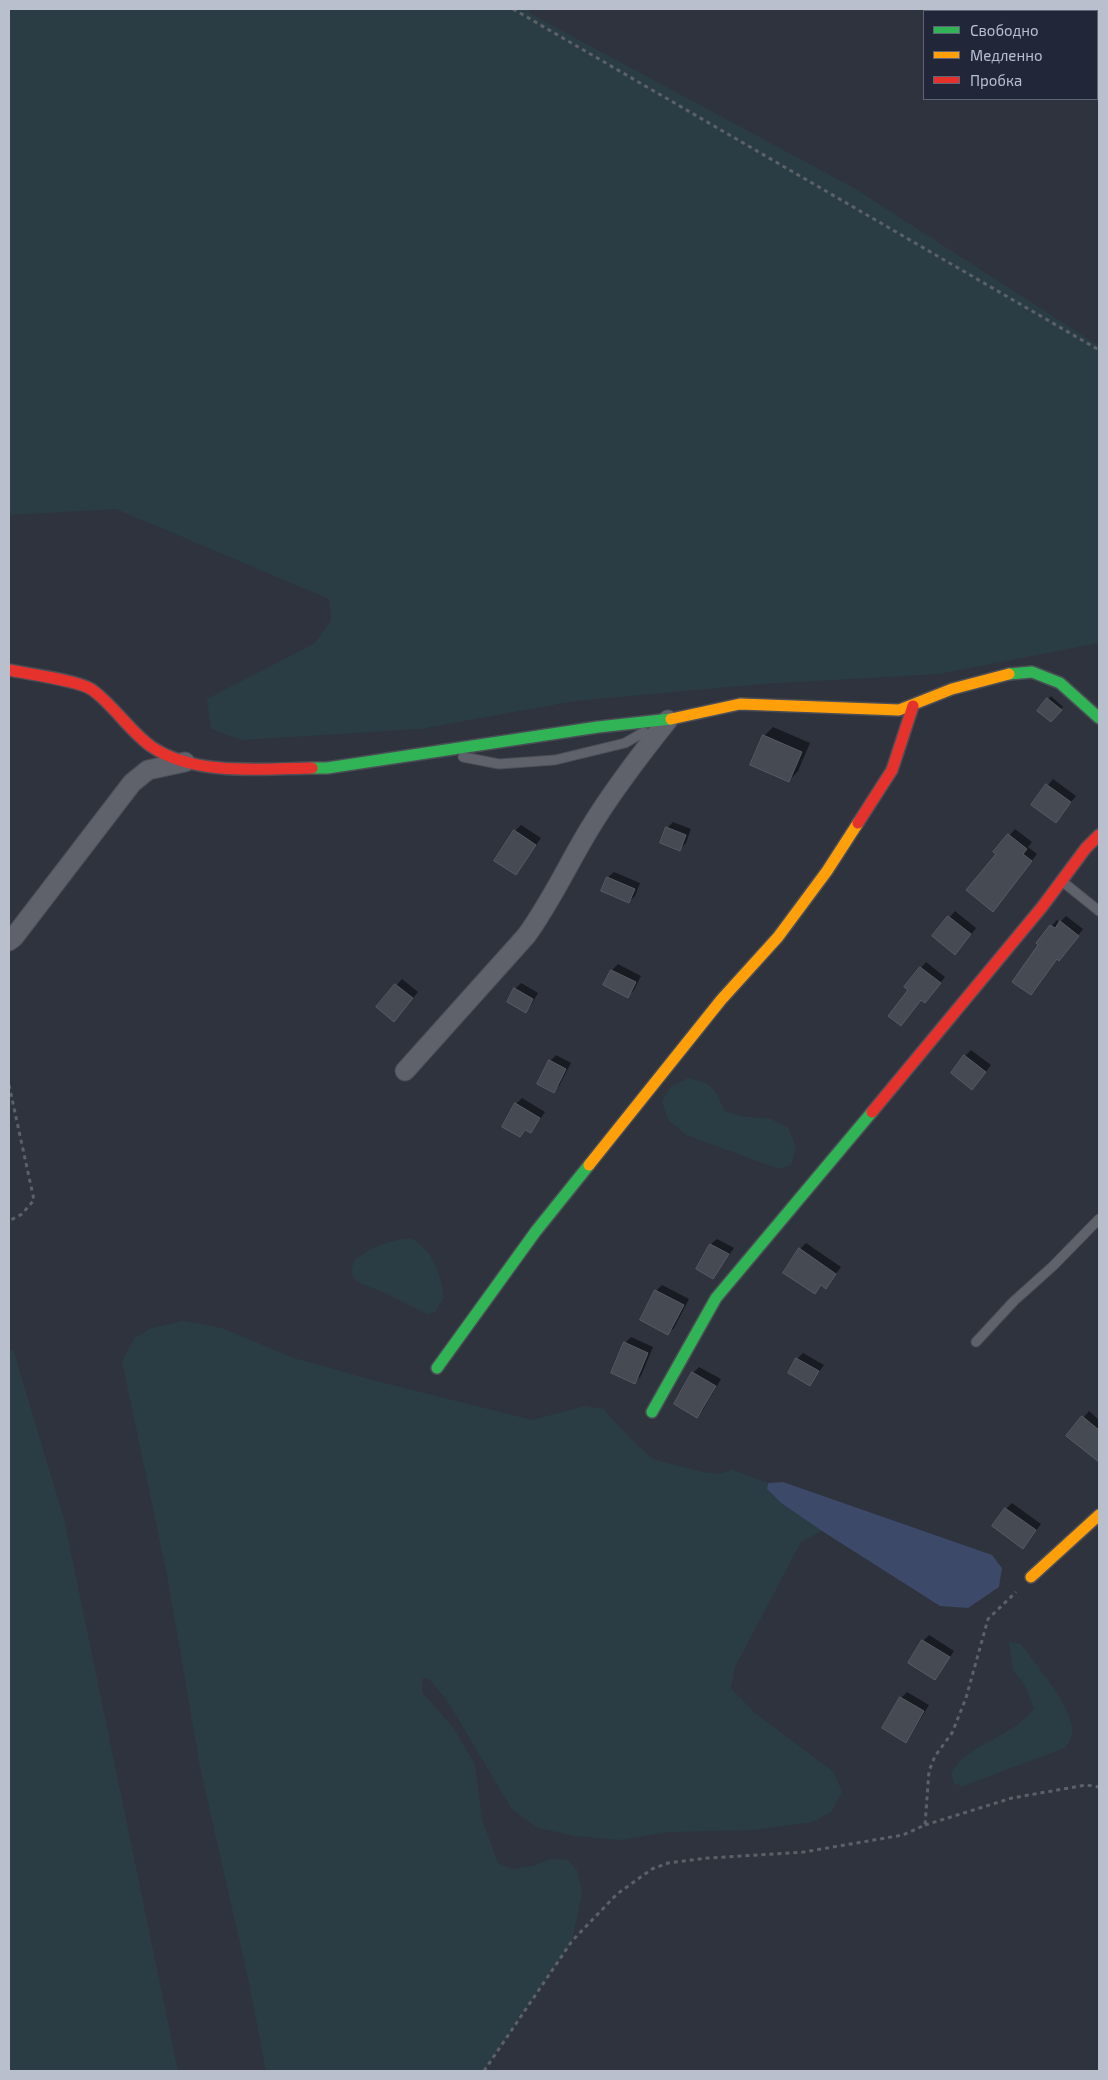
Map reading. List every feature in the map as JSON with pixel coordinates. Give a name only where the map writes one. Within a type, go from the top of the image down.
[{"type":"street","points":[[9,670],[64,681],[90,689],[152,746],[185,762],[230,770],[326,768],[598,727],[665,721],[740,704],[899,710],[952,689],[1008,674],[1032,672],[1060,683],[1099,718]]},
{"type":"street","points":[[437,1368],[536,1231],[721,1000],[768,950],[827,871],[892,770],[913,706]]},
{"type":"street","points":[[405,1071],[531,930],[541,916],[590,828],[620,782],[665,721]]},
{"type":"street","points":[[9,941],[132,784],[148,770],[185,762]]},
{"type":"street","points":[[652,1412],[716,1298],[1042,907],[1086,848],[1099,835]]},
{"type":"street","points":[[1030,1578],[1099,1515]]},
{"type":"lane","points":[[436,751],[499,764],[555,760],[624,743],[665,721]]},
{"type":"lane","points":[[1062,880],[1099,912]]},
{"type":"lane","points":[[976,1342],[1014,1301],[1053,1266],[1099,1219]]},
{"type":"path","points":[[513,9],[1099,350]]},
{"type":"path","points":[[9,1084],[34,1200],[22,1214],[9,1221]]},
{"type":"path","points":[[925,1826],[929,1771],[935,1756],[952,1733],[966,1698],[988,1620],[1030,1578]]},
{"type":"path","points":[[484,2071],[572,1942],[617,1894],[652,1868],[668,1863],[804,1852],[903,1835],[1012,1798],[1086,1785],[1099,1787]]},
{"type":"shaded area","points":[[9,9],[531,9],[529,13],[854,188],[1099,346],[1099,643],[939,674],[762,684],[575,701],[420,729],[242,740],[211,729],[207,699],[315,643],[331,620],[329,599],[116,509],[9,515]]},
{"type":"shaded area","points":[[688,1078],[703,1082],[712,1088],[725,1111],[740,1116],[771,1119],[788,1128],[796,1147],[791,1165],[779,1169],[686,1135],[668,1120],[662,1101],[671,1087]]},
{"type":"shaded area","points":[[411,1238],[431,1256],[438,1271],[444,1297],[435,1312],[427,1314],[385,1293],[357,1282],[351,1272],[354,1260],[367,1251],[388,1242]]},
{"type":"shaded area","points":[[184,1321],[222,1328],[294,1358],[372,1380],[532,1420],[585,1406],[603,1409],[653,1459],[702,1472],[719,1474],[732,1470],[768,1483],[767,1489],[781,1503],[822,1531],[801,1542],[735,1667],[731,1688],[756,1714],[834,1772],[842,1792],[832,1811],[813,1822],[754,1830],[668,1832],[620,1840],[575,1836],[538,1828],[511,1808],[447,1700],[428,1678],[423,1678],[422,1692],[454,1729],[475,1764],[482,1819],[498,1863],[512,1869],[533,1866],[550,1859],[567,1860],[577,1870],[582,1893],[572,1941],[484,2071],[266,2071],[248,1978],[201,1772],[167,1575],[122,1361],[135,1338],[151,1328]]},
{"type":"shaded area","points":[[13,1349],[64,1519],[178,2071],[9,2071],[9,1352]]},
{"type":"shaded area","points":[[1009,1642],[1021,1644],[1063,1703],[1071,1723],[1072,1733],[1070,1739],[1065,1748],[963,1786],[954,1784],[951,1772],[963,1758],[1020,1723],[1034,1708],[1025,1686],[1013,1670]]},
{"type":"water","points":[[783,1482],[992,1555],[1002,1568],[999,1587],[968,1608],[940,1606],[781,1503],[767,1489],[768,1483]]},
{"type":"building","points":[[1047,698],[1062,710],[1051,722],[1037,711]]},
{"type":"building","points":[[763,735],[802,752],[789,782],[750,765]]},
{"type":"building","points":[[1046,784],[1071,802],[1056,823],[1031,805]]},
{"type":"building","points":[[666,827],[686,835],[680,851],[660,843]]},
{"type":"building","points":[[514,830],[536,845],[516,875],[494,861]]},
{"type":"building","points":[[1008,834],[1027,849],[1023,854],[1032,861],[993,912],[966,890],[996,854],[993,852]]},
{"type":"building","points":[[607,877],[635,889],[629,903],[601,891]]},
{"type":"building","points":[[948,916],[971,934],[955,955],[932,936]]},
{"type":"building","points":[[1060,921],[1079,936],[1059,961],[1057,959],[1031,995],[1012,982],[1038,945],[1036,943],[1050,925],[1055,928]]},
{"type":"building","points":[[920,967],[941,983],[925,1003],[921,1000],[901,1026],[888,1016],[908,990],[904,987]]},
{"type":"building","points":[[611,970],[636,982],[628,998],[603,985]]},
{"type":"building","points":[[395,984],[413,998],[394,1022],[376,1007]]},
{"type":"building","points":[[514,988],[533,999],[526,1013],[507,1002]]},
{"type":"building","points":[[964,1055],[986,1072],[972,1090],[951,1073]]},
{"type":"building","points":[[549,1060],[566,1069],[554,1093],[537,1084]]},
{"type":"building","points":[[515,1103],[540,1118],[531,1133],[525,1130],[520,1137],[502,1127]]},
{"type":"building","points":[[710,1244],[729,1254],[713,1279],[696,1269]]},
{"type":"building","points":[[799,1248],[836,1274],[826,1289],[821,1285],[815,1294],[783,1273]]},
{"type":"building","points":[[655,1290],[684,1305],[668,1335],[640,1320]]},
{"type":"building","points":[[624,1342],[648,1353],[635,1384],[611,1373]]},
{"type":"building","points":[[796,1358],[819,1371],[810,1386],[788,1373]]},
{"type":"building","points":[[692,1372],[716,1386],[697,1418],[674,1404]]},
{"type":"building","points":[[1082,1416],[1099,1430],[1099,1462],[1066,1436]]},
{"type":"building","points":[[1005,1508],[1036,1530],[1023,1549],[992,1526]]},
{"type":"building","points":[[922,1640],[950,1657],[935,1680],[908,1663]]},
{"type":"building","points":[[900,1697],[924,1711],[906,1743],[882,1728]]},
{"type":"traffic: fast","points":[[1009,674],[1032,672],[1060,683],[1099,718]]},
{"type":"traffic: fast","points":[[312,768],[327,768],[598,727],[671,719]]},
{"type":"traffic: fast","points":[[652,1412],[716,1298],[872,1112]]},
{"type":"traffic: fast","points":[[437,1368],[536,1231],[589,1165]]},
{"type":"traffic: slow","points":[[671,719],[740,704],[899,710],[952,689],[1009,674]]},
{"type":"traffic: slow","points":[[589,1165],[721,1000],[778,937],[827,871],[858,823]]},
{"type":"traffic: slow","points":[[1031,1577],[1099,1515]]},
{"type":"traffic: jam","points":[[9,670],[63,680],[91,689],[144,741],[169,756],[188,763],[229,769],[312,768]]},
{"type":"traffic: jam","points":[[858,823],[892,770],[913,706]]},
{"type":"traffic: jam","points":[[872,1112],[1042,907],[1086,848],[1099,835]]}]
